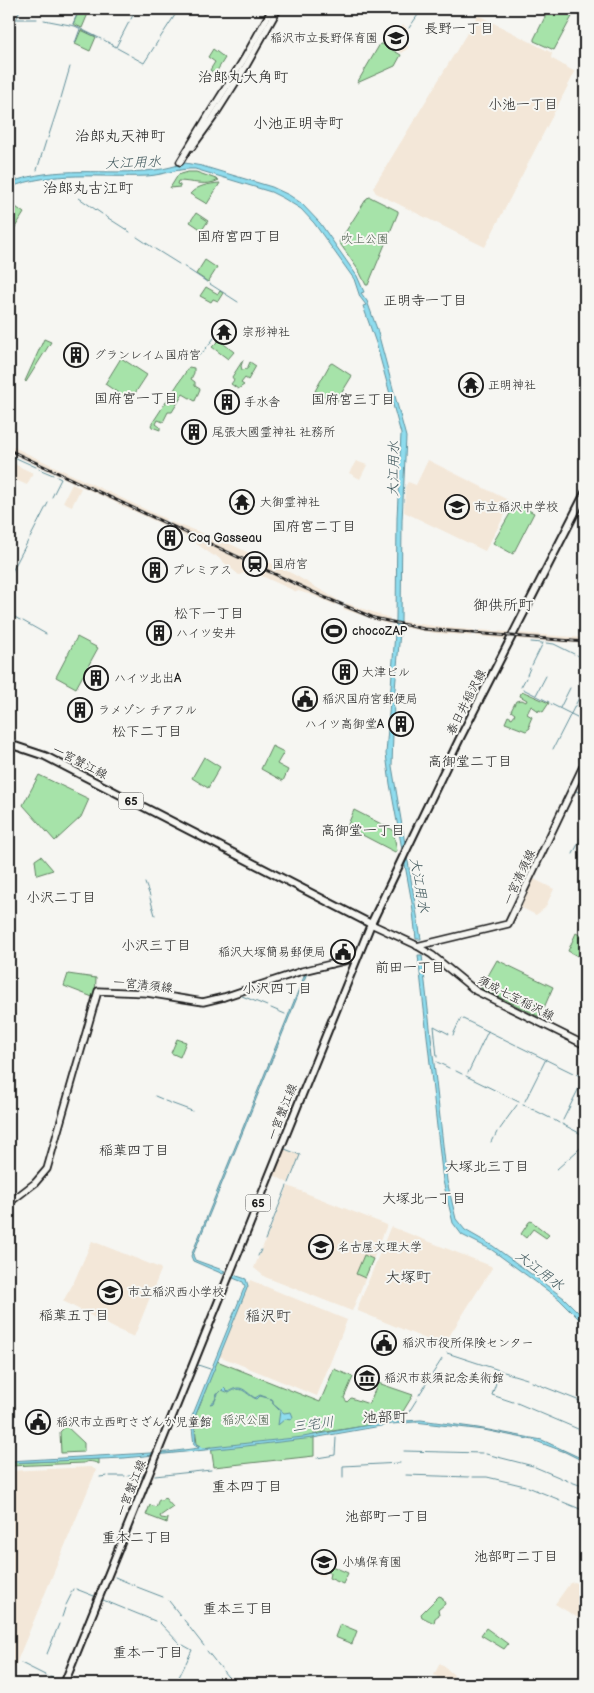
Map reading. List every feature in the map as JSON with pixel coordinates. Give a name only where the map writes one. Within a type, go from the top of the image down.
[{"type":"main road","points":[[272,9],[248,53],[182,160],[214,118],[278,9]]},
{"type":"main road","name":"春日井稲沢線","points":[[371,924],[460,738],[585,493]]},
{"type":"main road","name":"一宮蟹江線","points":[[9,744],[45,756],[371,924],[64,1684]]},
{"type":"main road","name":"一宮清須線","points":[[417,946],[423,943],[508,924],[584,765]]},
{"type":"main road","points":[[371,924],[417,946]]},
{"type":"main road","name":"須成七宝稲沢線","points":[[417,946],[441,962],[476,991],[585,1045]]},
{"type":"main road","name":"一宮清須線","points":[[9,1203],[35,1183],[47,1169],[98,991],[146,993],[202,1002],[211,1001],[302,971],[356,958]]},
{"type":"shaded area","points":[[478,15],[552,53],[551,58],[575,72],[485,247],[376,193],[373,188]]},
{"type":"shaded area","name":"稲沢市立長野保育園","points":[[403,25],[407,28],[405,33],[409,36],[404,44],[409,47],[402,53],[383,39],[392,26],[399,31]]},
{"type":"shaded area","points":[[9,445],[166,519],[163,525],[9,452]]},
{"type":"shaded area","name":"市立稲沢中学校","points":[[428,460],[512,502],[485,551],[404,512],[405,487],[408,482],[416,485]]},
{"type":"shaded area","points":[[356,461],[367,465],[360,479],[349,473]]},
{"type":"shaded area","points":[[12,463],[33,473],[27,485],[9,477],[9,468]]},
{"type":"shaded area","points":[[72,484],[81,488],[72,506],[63,502]]},
{"type":"shaded area","points":[[171,522],[222,540],[293,574],[338,600],[335,605],[312,595],[297,592],[253,572],[250,576],[244,573],[239,575],[215,555],[168,527]]},
{"type":"shaded area","points":[[346,603],[390,618],[390,625],[343,609]]},
{"type":"shaded area","points":[[401,621],[474,630],[471,636],[435,633],[400,627]]},
{"type":"shaded area","points":[[479,630],[509,632],[506,639],[476,636]]},
{"type":"shaded area","points":[[519,633],[585,638],[585,644],[516,639]]},
{"type":"shaded area","points":[[534,879],[554,889],[545,908],[536,915],[520,907]]},
{"type":"shaded area","points":[[284,1149],[300,1155],[288,1183],[274,1175]]},
{"type":"shaded area","name":"名古屋文理大学","points":[[288,1186],[387,1225],[352,1311],[265,1277],[254,1268]]},
{"type":"shaded area","points":[[392,1227],[492,1268],[443,1346],[357,1309]]},
{"type":"shaded area","name":"市立稲沢西小学校","points":[[92,1241],[161,1270],[134,1337],[63,1301],[73,1284]]},
{"type":"shaded area","points":[[250,1280],[347,1320],[317,1396],[219,1356]]},
{"type":"shaded area","points":[[91,1467],[96,1470],[93,1478],[15,1666],[9,1676],[9,1471]]},
{"type":"shaded area","name":"小鳩保育園","points":[[319,1548],[338,1555],[333,1567],[327,1564],[323,1576],[313,1572],[314,1559]]},
{"type":"shaded area","points":[[575,1582],[585,1588],[585,1622],[555,1604],[570,1583]]},
{"type":"shaded area","points":[[440,1663],[454,1675],[449,1684],[434,1675]]},
{"type":"green space","points":[[80,9],[90,9],[82,28],[73,24]]},
{"type":"green space","points":[[549,9],[576,9],[554,50],[534,41]]},
{"type":"green space","points":[[81,30],[96,37],[90,51],[75,44]]},
{"type":"green space","points":[[380,44],[401,55],[395,66],[357,83]]},
{"type":"green space","points":[[213,49],[225,58],[215,74],[210,70],[215,62],[208,57]]},
{"type":"green space","points":[[196,172],[219,180],[209,183],[178,181],[177,184],[180,187],[170,188],[178,175]]},
{"type":"green space","points":[[220,183],[207,204],[190,194],[200,187]]},
{"type":"green space","name":"吹上公園","points":[[370,197],[398,211],[398,213],[368,285],[366,285],[359,271],[339,242],[367,198]]},
{"type":"green space","points":[[9,202],[24,213],[14,229],[9,225]]},
{"type":"green space","points":[[196,213],[208,221],[202,230],[190,222]]},
{"type":"green space","points":[[205,260],[217,268],[208,282],[196,274]]},
{"type":"green space","points":[[206,287],[218,294],[220,291],[223,293],[218,301],[213,299],[211,302],[200,296]]},
{"type":"green space","points":[[44,339],[51,342],[26,382],[25,381]]},
{"type":"green space","points":[[219,340],[234,352],[228,359],[212,347]]},
{"type":"green space","points":[[121,358],[147,375],[130,401],[105,384]]},
{"type":"green space","points":[[243,360],[242,370],[247,369],[250,362],[256,366],[248,380],[245,378],[241,383],[244,385],[238,389],[231,384],[234,380],[232,377]]},
{"type":"green space","points":[[332,363],[352,376],[336,402],[315,391]]},
{"type":"green space","points":[[189,367],[194,368],[191,379],[195,382],[195,386],[200,389],[195,401],[183,394],[172,412],[168,412],[163,422],[158,420],[156,424],[160,427],[160,430],[152,427],[151,425]]},
{"type":"green space","points":[[517,504],[534,513],[513,554],[493,543]]},
{"type":"green space","points":[[77,637],[98,648],[76,688],[56,677]]},
{"type":"green space","points":[[524,692],[549,703],[543,712],[539,710],[538,712],[531,706],[527,714],[532,717],[529,724],[530,728],[526,731],[505,723],[508,716],[512,718],[515,714],[511,711],[516,701],[522,700],[526,702],[527,700],[520,696]]},
{"type":"green space","points":[[272,746],[284,752],[277,764],[288,770],[283,781],[261,769]]},
{"type":"green space","points":[[204,757],[220,767],[208,788],[192,778]]},
{"type":"green space","points":[[39,775],[89,799],[81,817],[55,841],[23,805]]},
{"type":"green space","points":[[354,810],[393,830],[397,851],[395,852],[347,827]]},
{"type":"green space","points":[[41,856],[53,870],[37,875],[35,860]]},
{"type":"green space","points":[[576,933],[585,938],[585,960],[568,951]]},
{"type":"green space","points":[[497,960],[553,987],[540,1017],[481,988]]},
{"type":"green space","points":[[68,974],[96,978],[95,998],[64,986]]},
{"type":"green space","points":[[177,1039],[186,1042],[180,1057],[171,1053]]},
{"type":"green space","points":[[531,1221],[549,1235],[546,1238],[533,1229],[526,1238],[521,1234]]},
{"type":"green space","points":[[364,1255],[373,1259],[365,1278],[356,1274]]},
{"type":"green space","name":"稲沢公園","points":[[217,1361],[320,1402],[334,1369],[353,1377],[344,1398],[347,1402],[351,1398],[369,1404],[378,1383],[413,1395],[402,1413],[402,1420],[314,1434],[314,1456],[214,1467],[211,1447],[202,1448],[197,1444],[194,1419]]},
{"type":"green space","points":[[66,1426],[84,1443],[84,1452],[61,1453],[60,1432]]},
{"type":"green space","points":[[99,1459],[99,1464],[89,1461],[84,1463],[9,1466],[9,1463]]},
{"type":"green space","points":[[164,1497],[173,1507],[160,1516],[161,1518],[168,1519],[167,1523],[146,1515],[150,1505],[156,1507],[159,1499],[162,1500]]},
{"type":"green space","points":[[327,1564],[348,1573],[343,1584],[329,1578],[330,1573],[325,1571]]},
{"type":"green space","points":[[439,1596],[442,1597],[445,1604],[438,1610],[439,1615],[435,1618],[434,1623],[422,1617],[421,1614]]},
{"type":"green space","points":[[340,1624],[357,1631],[352,1644],[335,1637]]},
{"type":"green space","points":[[486,1628],[508,1644],[504,1649],[481,1635]]},
{"type":"water","points":[[185,163],[202,166],[272,187],[301,203],[320,223],[357,276],[364,292],[361,293],[367,301],[377,329],[406,437],[402,521],[401,621],[394,701],[392,766],[421,939],[416,939],[412,903],[386,754],[396,619],[397,518],[401,434],[376,343],[363,306],[366,305],[360,297],[354,279],[314,223],[301,209],[271,192],[195,169],[147,176],[59,177],[25,182],[9,188],[9,183],[45,174],[64,172],[136,172],[162,169]]},
{"type":"water","points":[[418,955],[422,955],[447,1181],[456,1219],[465,1230],[493,1246],[564,1298],[585,1319],[585,1325],[559,1299],[492,1250],[462,1235],[453,1223],[443,1181]]},
{"type":"water","points":[[307,973],[193,1255],[195,1260],[225,1271],[223,1274],[193,1261],[191,1256]]},
{"type":"water","points":[[234,1275],[246,1279],[248,1286],[194,1419],[196,1444],[203,1448],[303,1437],[386,1422],[421,1420],[478,1428],[542,1440],[585,1460],[585,1462],[533,1440],[484,1430],[415,1422],[246,1446],[124,1458],[9,1463],[9,1461],[168,1452],[199,1448],[194,1445],[191,1419],[245,1286],[243,1282],[233,1278]]},
{"type":"water","points":[[224,1388],[228,1392],[233,1389],[240,1388],[255,1398],[244,1391],[234,1390],[229,1393],[222,1390]]},
{"type":"water","points":[[273,1404],[284,1413],[291,1412],[293,1417],[291,1420],[285,1419],[278,1425],[280,1411]]},
{"type":"waterway","points":[[17,18],[20,9]]},
{"type":"waterway","points":[[73,24],[79,9]]},
{"type":"waterway","points":[[131,19],[136,9]]},
{"type":"waterway","points":[[160,38],[179,9]]},
{"type":"waterway","points":[[409,28],[422,9]]},
{"type":"waterway","points":[[9,19],[37,19]]},
{"type":"waterway","points":[[44,20],[75,26],[101,39]]},
{"type":"waterway","points":[[104,40],[116,47],[129,22]]},
{"type":"waterway","points":[[75,43],[80,29]]},
{"type":"waterway","points":[[131,56],[144,63],[158,41]]},
{"type":"waterway","points":[[117,48],[128,54]]},
{"type":"waterway","points":[[61,98],[70,67]]},
{"type":"waterway","points":[[48,138],[60,101]]},
{"type":"waterway","points":[[37,170],[46,141]]},
{"type":"waterway","points":[[79,198],[102,214]]},
{"type":"waterway","points":[[105,216],[130,232]]},
{"type":"waterway","points":[[137,237],[152,247]]},
{"type":"waterway","points":[[155,249],[179,264]]},
{"type":"waterway","points":[[183,266],[207,282]]},
{"type":"waterway","points":[[210,284],[238,302]]},
{"type":"waterway","points":[[209,345],[214,338]]},
{"type":"waterway","points":[[184,352],[196,358],[204,351]]},
{"type":"waterway","points":[[9,467],[14,457],[36,467]]},
{"type":"waterway","points":[[39,469],[53,475]]},
{"type":"waterway","points":[[52,497],[61,479],[57,477]]},
{"type":"waterway","points":[[30,538],[48,503]]},
{"type":"waterway","points":[[9,577],[28,541]]},
{"type":"waterway","points":[[9,614],[20,620]]},
{"type":"waterway","points":[[23,621],[46,634]]},
{"type":"waterway","points":[[531,642],[542,643]]},
{"type":"waterway","points":[[532,665],[543,643]]},
{"type":"waterway","points":[[546,643],[554,644],[574,654]]},
{"type":"waterway","points":[[577,655],[585,660]]},
{"type":"waterway","points":[[527,675],[530,668]]},
{"type":"waterway","points":[[536,695],[546,676]]},
{"type":"waterway","points":[[521,687],[526,678]]},
{"type":"waterway","points":[[582,692],[585,685]]},
{"type":"waterway","points":[[560,708],[570,688]]},
{"type":"waterway","points":[[523,689],[549,702]]},
{"type":"waterway","points":[[553,749],[581,694]]},
{"type":"waterway","points":[[551,704],[585,721]]},
{"type":"waterway","points":[[574,790],[585,795]]},
{"type":"waterway","points":[[580,839],[584,830]]},
{"type":"waterway","points":[[573,854],[579,842]]},
{"type":"waterway","points":[[145,883],[150,896]]},
{"type":"waterway","points":[[150,898],[155,915]]},
{"type":"waterway","points":[[242,996],[267,1006]]},
{"type":"waterway","points":[[271,1008],[285,1014]]},
{"type":"waterway","points":[[453,1035],[461,1018],[516,1045]]},
{"type":"waterway","points":[[437,1057],[434,1026],[449,1034]]},
{"type":"waterway","points":[[468,1073],[488,1031]]},
{"type":"waterway","points":[[518,1046],[573,1073]]},
{"type":"waterway","points":[[525,1101],[546,1059]]},
{"type":"waterway","points":[[437,1062],[449,1068]]},
{"type":"waterway","points":[[456,1071],[462,1074]]},
{"type":"waterway","points":[[576,1074],[585,1079]]},
{"type":"waterway","points":[[466,1076],[519,1102]]},
{"type":"waterway","points":[[563,1120],[584,1078]]},
{"type":"waterway","points":[[155,1096],[162,1099]]},
{"type":"waterway","points":[[165,1101],[192,1111]]},
{"type":"waterway","points":[[506,1120],[517,1105]]},
{"type":"waterway","points":[[523,1105],[529,1107]]},
{"type":"waterway","points":[[536,1111],[550,1118]]},
{"type":"waterway","points":[[554,1120],[559,1123]]},
{"type":"waterway","points":[[500,1129],[505,1122]]},
{"type":"waterway","points":[[562,1124],[585,1136]]},
{"type":"waterway","points":[[583,1129],[585,1124]]},
{"type":"waterway","points":[[495,1136],[497,1132]]},
{"type":"waterway","points":[[491,1142],[493,1138]]},
{"type":"waterway","points":[[568,1159],[585,1144]]},
{"type":"waterway","points":[[285,1149],[300,1155],[289,1183]]},
{"type":"waterway","points":[[557,1169],[566,1161]]},
{"type":"waterway","points":[[265,1240],[287,1186]]},
{"type":"waterway","points":[[258,1256],[261,1250]]},
{"type":"waterway","points":[[447,1353],[502,1371]]},
{"type":"waterway","points":[[419,1395],[442,1359]]},
{"type":"waterway","points":[[198,1365],[210,1369]]},
{"type":"waterway","points":[[500,1371],[492,1395],[513,1402]]},
{"type":"waterway","points":[[504,1372],[527,1379]]},
{"type":"waterway","points":[[532,1382],[585,1403]]},
{"type":"waterway","points":[[407,1415],[417,1399]]},
{"type":"waterway","points":[[517,1403],[585,1432]]},
{"type":"waterway","points":[[317,1458],[335,1455],[336,1438]]},
{"type":"waterway","points":[[404,1451],[482,1453]]},
{"type":"waterway","points":[[486,1454],[533,1466]]},
{"type":"waterway","points":[[343,1478],[343,1466],[400,1463]]},
{"type":"waterway","points":[[535,1467],[568,1481]]},
{"type":"waterway","points":[[155,1476],[211,1470]]},
{"type":"waterway","points":[[406,1475],[469,1477]]},
{"type":"waterway","points":[[100,1477],[107,1476]]},
{"type":"waterway","points":[[110,1476],[125,1476]]},
{"type":"waterway","points":[[128,1476],[142,1476]]},
{"type":"waterway","points":[[473,1477],[487,1477],[525,1486]]},
{"type":"waterway","points":[[571,1482],[585,1487]]},
{"type":"waterway","points":[[528,1487],[560,1500]]},
{"type":"waterway","points":[[563,1502],[585,1511]]},
{"type":"waterway","points":[[115,1577],[129,1583]]},
{"type":"waterway","points":[[137,1587],[163,1597]]},
{"type":"waterway","points":[[71,1593],[73,1589]]},
{"type":"waterway","points":[[76,1589],[94,1596]]},
{"type":"waterway","points":[[66,1605],[71,1595]]},
{"type":"waterway","points":[[103,1600],[125,1609]]},
{"type":"waterway","points":[[169,1601],[180,1615]]},
{"type":"waterway","points":[[62,1617],[65,1608]]},
{"type":"waterway","points":[[128,1610],[155,1621]]},
{"type":"waterway","points":[[184,1620],[189,1626]]},
{"type":"waterway","points":[[159,1622],[180,1644]]},
{"type":"waterway","points":[[47,1654],[59,1624]]},
{"type":"waterway","points":[[190,1628],[204,1646]]},
{"type":"waterway","points":[[183,1645],[192,1650],[186,1663]]},
{"type":"waterway","points":[[207,1651],[215,1661]]},
{"type":"waterway","points":[[21,1663],[47,1676]]},
{"type":"waterway","points":[[217,1663],[221,1668]]},
{"type":"waterway","points":[[185,1665],[178,1679],[187,1684]]},
{"type":"waterway","points":[[223,1671],[232,1682]]},
{"type":"waterway","points":[[50,1677],[54,1679]]},
{"type":"railway","points":[[9,450],[326,598],[374,618],[424,629],[585,642]]},
{"type":"place","name":"稲沢市立長野保育園","points":[[396,38]]},
{"type":"place","name":"宗形神社","points":[[224,332]]},
{"type":"place","name":"グランレイム国府宮","points":[[76,355]]},
{"type":"place","name":"正明神社","points":[[471,385]]},
{"type":"place","name":"手水舎","points":[[227,402]]},
{"type":"place","name":"尾張大國霊神社 社務所","points":[[194,432]]},
{"type":"place","name":"大御霊神社","points":[[242,502]]},
{"type":"place","name":"市立稲沢中学校","points":[[457,507]]},
{"type":"place","name":"Coq Gasseau","points":[[170,538]]},
{"type":"place","name":"国府宮","points":[[255,564]]},
{"type":"place","name":"プレミアス","points":[[155,570]]},
{"type":"place","name":"chocoZAP","points":[[334,631]]},
{"type":"place","name":"ハイツ安井","points":[[159,633]]},
{"type":"place","name":"大津ビル","points":[[345,672]]},
{"type":"place","name":"ハイツ北出A","points":[[96,678]]},
{"type":"place","name":"稲沢国府宮郵便局","points":[[305,699]]},
{"type":"place","name":"ラメゾン チアフル","points":[[80,710]]},
{"type":"place","name":"ハイツ高御堂A","points":[[401,724]]},
{"type":"place","name":"稲沢大塚簡易郵便局","points":[[343,952]]},
{"type":"place","name":"名古屋文理大学","points":[[321,1247]]},
{"type":"place","name":"市立稲沢西小学校","points":[[110,1292]]},
{"type":"place","name":"稲沢市役所保険センター","points":[[384,1343]]},
{"type":"place","name":"稲沢市荻須記念美術館","points":[[367,1378]]},
{"type":"place","name":"稲沢市立西町さざんか児童館","points":[[38,1422]]},
{"type":"place","name":"小鳩保育園","points":[[324,1562]]},
{"type":"district","name":"長野一丁目","points":[[459,28]]},
{"type":"district","name":"治郎丸大角町","points":[[243,77]]},
{"type":"district","name":"小池一丁目","points":[[523,104]]},
{"type":"district","name":"小池正明寺町","points":[[298,123]]},
{"type":"district","name":"治郎丸天神町","points":[[120,136]]},
{"type":"district","name":"治郎丸古江町","points":[[88,188]]},
{"type":"district","name":"国府宮四丁目","points":[[239,236]]},
{"type":"district","name":"正明寺一丁目","points":[[425,300]]},
{"type":"district","name":"国府宮一丁目","points":[[136,398]]},
{"type":"district","name":"国府宮三丁目","points":[[353,399]]},
{"type":"district","name":"国府宮二丁目","points":[[314,526]]},
{"type":"district","name":"御供所町","points":[[503,605]]},
{"type":"district","name":"松下一丁目","points":[[209,613]]},
{"type":"district","name":"松下二丁目","points":[[147,731]]},
{"type":"district","name":"高御堂二丁目","points":[[470,761]]},
{"type":"district","name":"高御堂一丁目","points":[[363,830]]},
{"type":"district","name":"小沢二丁目","points":[[61,897]]},
{"type":"district","name":"小沢三丁目","points":[[156,945]]},
{"type":"district","name":"前田一丁目","points":[[410,967]]},
{"type":"district","name":"小沢四丁目","points":[[277,988]]},
{"type":"district","name":"稲葉四丁目","points":[[134,1150]]},
{"type":"district","name":"大塚北三丁目","points":[[487,1166]]},
{"type":"district","name":"大塚北一丁目","points":[[424,1198]]},
{"type":"district","name":"大塚町","points":[[408,1277]]},
{"type":"district","name":"稲葉五丁目","points":[[74,1315]]},
{"type":"district","name":"稲沢町","points":[[268,1316]]},
{"type":"district","name":"池部町","points":[[385,1417]]},
{"type":"district","name":"重本四丁目","points":[[247,1486]]},
{"type":"district","name":"池部町一丁目","points":[[387,1516]]},
{"type":"district","name":"重本二丁目","points":[[137,1537]]},
{"type":"district","name":"池部町二丁目","points":[[516,1556]]},
{"type":"district","name":"重本三丁目","points":[[238,1608]]},
{"type":"district","name":"重本一丁目","points":[[148,1652]]},
{"type":"water label","name":"大江用水","points":[[133,162]]},
{"type":"water label","name":"大江用水","points":[[393,469]]},
{"type":"water label","name":"大江用水","points":[[420,885]]},
{"type":"water label","name":"大江用水","points":[[540,1270]]},
{"type":"water label","name":"三宅川","points":[[313,1424]]}]
